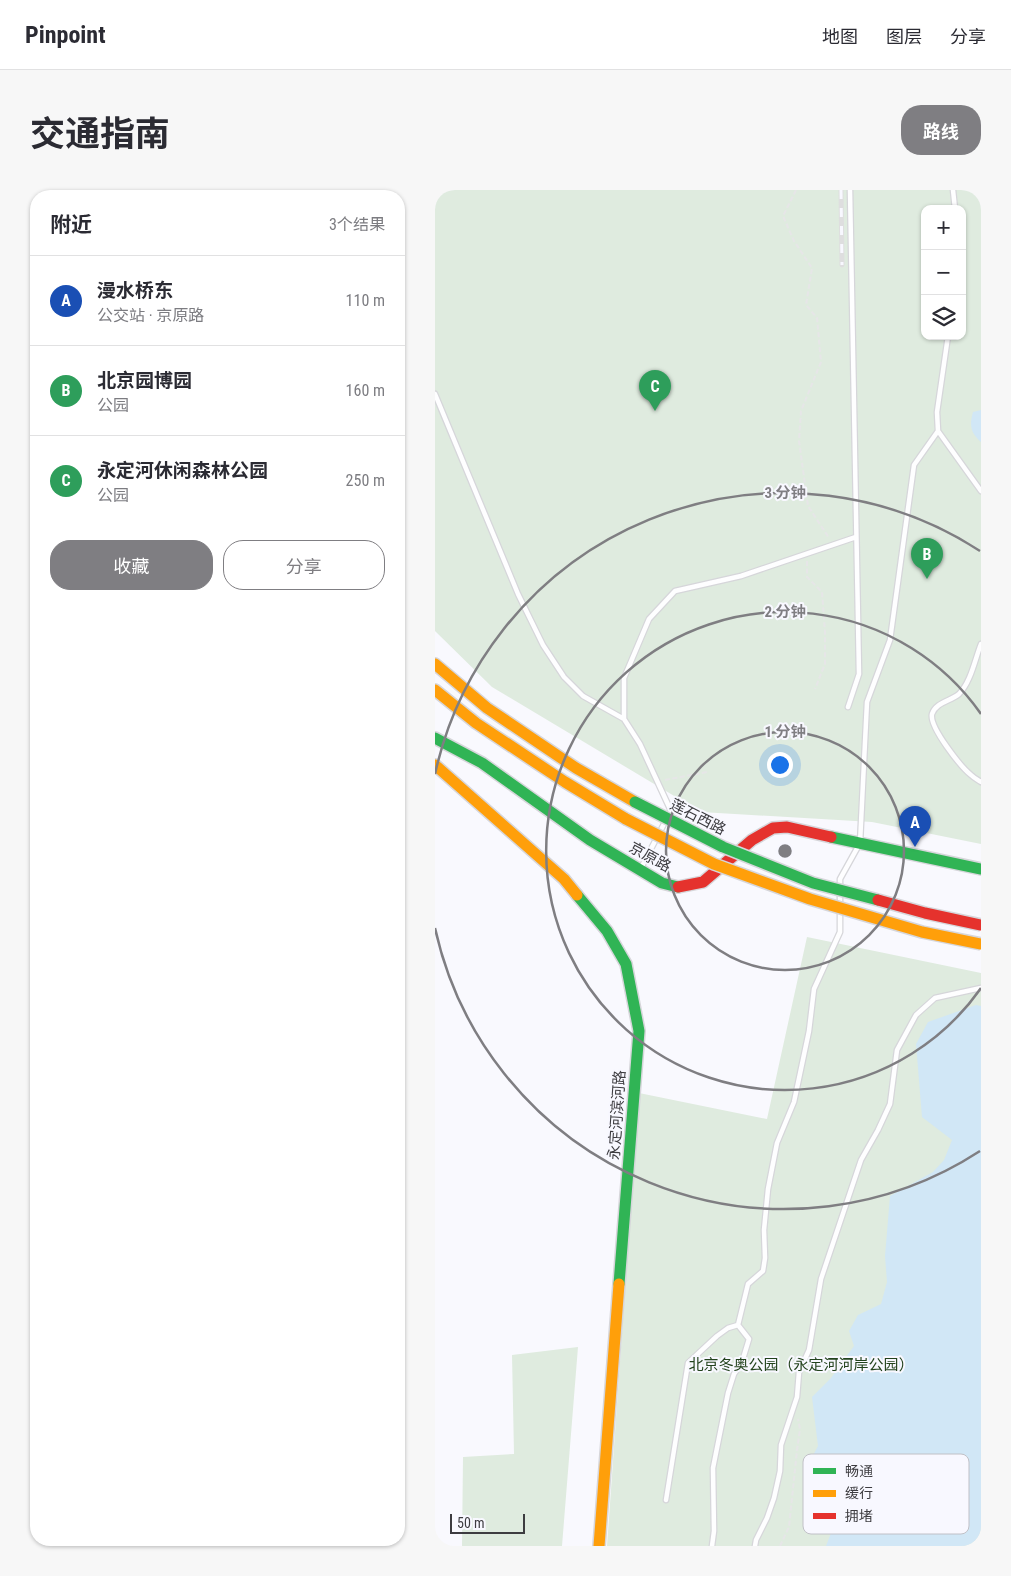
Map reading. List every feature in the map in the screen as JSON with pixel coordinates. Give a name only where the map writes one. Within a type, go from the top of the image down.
[{"type":"main road","name":"莲石西路","points":[[435,664],[495,714],[576,768],[635,802],[723,847],[813,883],[925,913],[981,925]]},
{"type":"main road","points":[[435,690],[476,723],[565,782],[626,819],[714,864],[811,900],[922,932],[981,944]]},
{"type":"main road","name":"京原路","points":[[435,738],[482,763],[590,840],[663,883],[676,887],[691,886],[703,882],[752,840],[773,828],[787,827],[981,869]]},
{"type":"main road","name":"永定河滨河路","points":[[435,765],[564,879],[607,932],[626,964],[639,1031],[599,1546]]},
{"type":"lane","points":[[848,707],[859,674],[850,190]]},
{"type":"lane","points":[[953,190],[955,205]]},
{"type":"lane","points":[[947,340],[937,412],[939,431],[981,491]]},
{"type":"lane","points":[[435,394],[518,594],[543,645],[564,677],[583,696],[624,719],[640,744],[671,811],[640,870]]},
{"type":"lane","points":[[738,1325],[749,1284],[763,1271],[768,1189],[777,1143],[794,1102],[809,1031],[814,989],[839,932],[840,880],[860,843],[867,702],[890,640],[914,465],[939,431]]},
{"type":"lane","points":[[624,719],[624,678],[649,619],[675,591],[741,576],[856,536]]},
{"type":"lane","points":[[981,644],[967,683],[959,694],[939,705],[932,714],[932,722],[939,736],[970,775],[981,782]]},
{"type":"lane","points":[[755,1546],[774,1498],[780,1471],[781,1445],[797,1397],[799,1372],[809,1350],[821,1279],[861,1160],[890,1104],[897,1050],[916,1014],[935,998],[981,988]]},
{"type":"lane","points":[[666,1500],[689,1363],[717,1336],[728,1328],[738,1325]]},
{"type":"lane","points":[[712,1546],[714,1531],[713,1468],[728,1393],[734,1374],[742,1362],[749,1340],[738,1325]]},
{"type":"path","points":[[796,190],[783,216],[794,241],[812,268],[806,305],[817,318],[821,362],[801,411],[799,441],[808,506],[833,545]]},
{"type":"path","points":[[807,553],[807,577],[822,592],[825,632],[825,664],[815,689]]},
{"type":"path","points":[[657,782],[707,772]]},
{"type":"path","points":[[780,1546],[789,1527],[800,1429],[794,1405]]},
{"type":"green space","points":[[435,190],[981,190],[981,844],[872,822],[701,812],[492,687],[435,631]]},
{"type":"green space","name":"北京冬奥公园（永定河河岸公园）","points":[[807,937],[981,973],[981,1546],[607,1546],[639,1093],[767,1119]]},
{"type":"green space","points":[[578,1347],[562,1546],[462,1546],[463,1457],[514,1454],[512,1355]]},
{"type":"water","points":[[981,410],[981,442],[973,432],[971,421],[973,412]]},
{"type":"water","points":[[976,1005],[981,1006],[981,1546],[826,1546],[831,1534],[969,1534],[969,1454],[814,1454],[818,1446],[812,1397],[831,1378],[854,1346],[849,1331],[858,1315],[881,1304],[887,1282],[885,1256],[890,1196],[933,1172],[944,1160],[952,1140],[922,1117],[916,1044],[928,1022]]},
{"type":"railway","points":[[841,190],[842,265]]},
{"type":"traffic: fast","points":[[435,738],[482,763],[590,840],[662,883],[678,887]]},
{"type":"traffic: fast","points":[[635,802],[723,847],[813,883],[878,900]]},
{"type":"traffic: fast","points":[[831,837],[981,869]]},
{"type":"traffic: fast","points":[[577,895],[607,931],[626,964],[639,1031],[619,1284]]},
{"type":"traffic: slow","points":[[435,664],[487,708],[576,768],[635,802]]},
{"type":"traffic: slow","points":[[435,690],[476,723],[565,782],[626,819]]},
{"type":"traffic: slow","points":[[435,765],[564,879],[577,895]]},
{"type":"traffic: slow","points":[[626,819],[714,864],[810,899],[922,932],[981,944]]},
{"type":"traffic: slow","points":[[599,1546],[619,1284]]},
{"type":"traffic: jam","points":[[678,887],[703,882],[752,840],[773,828],[787,827],[831,837]]},
{"type":"traffic: jam","points":[[878,900],[925,913],[981,925]]},
{"type":"place","name":"永定河休闲森林公园","points":[[655,411]]},
{"type":"place","name":"北京园博园","points":[[927,579]]},
{"type":"place","name":"漫水桥东","points":[[915,847]]}]
